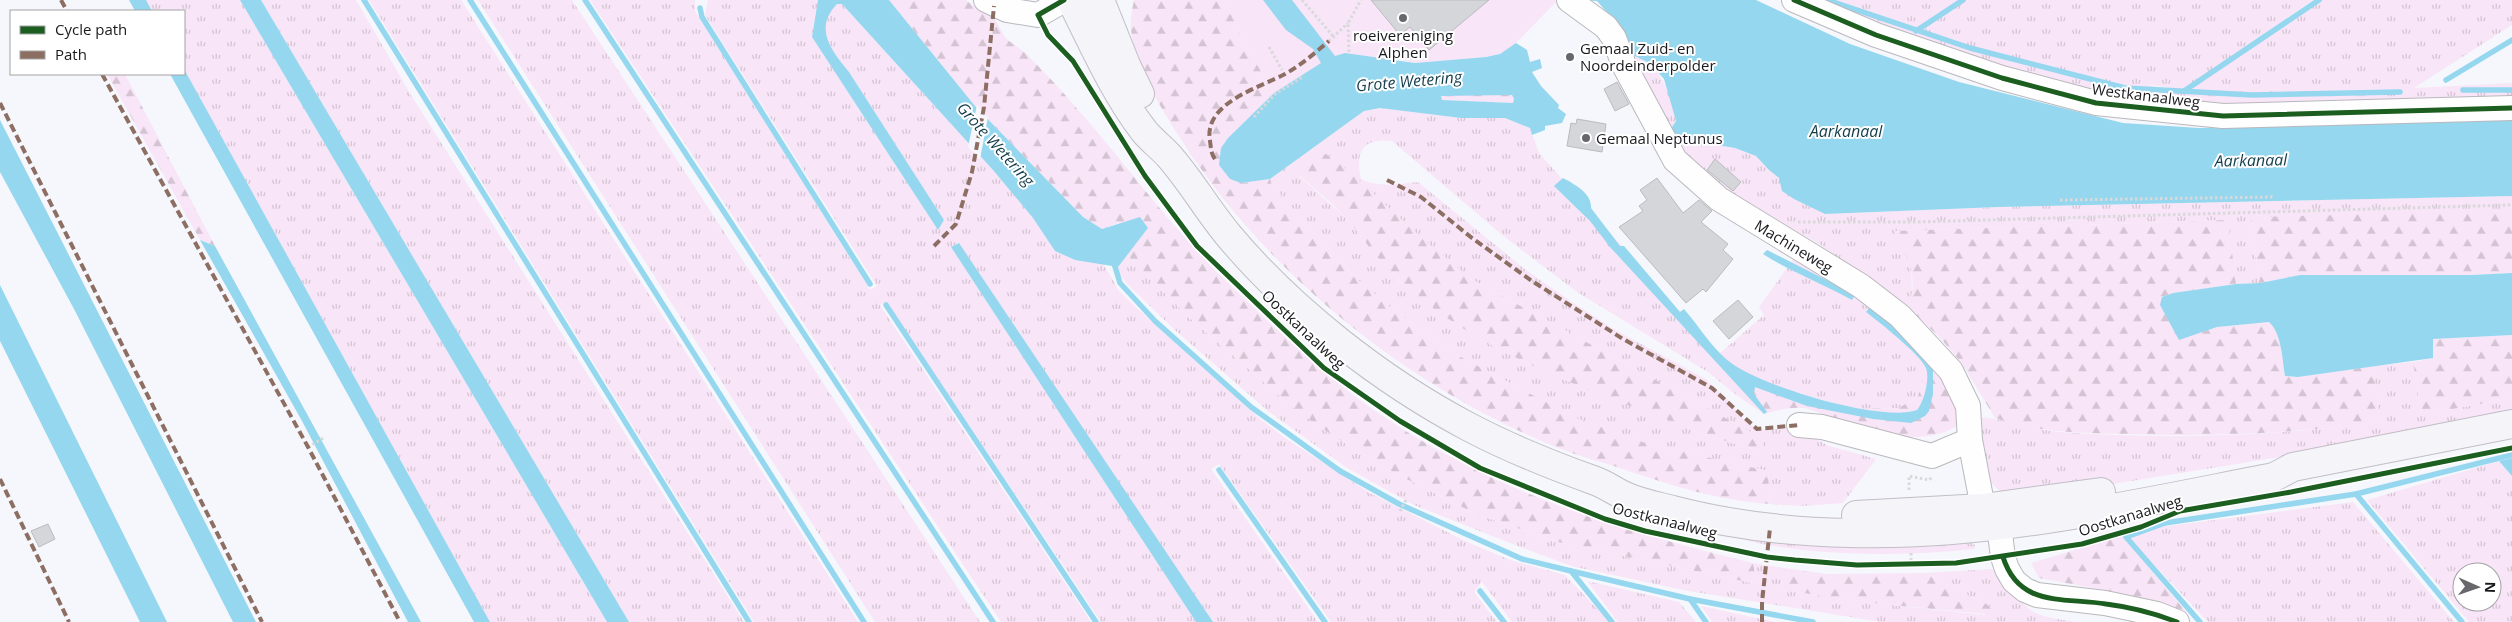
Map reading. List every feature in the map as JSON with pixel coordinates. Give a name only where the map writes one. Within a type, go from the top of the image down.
[{"type":"main road","name":"Oostkanaalweg","points":[[1071,0],[1114,82],[1144,132],[1170,157],[1229,236],[1265,275],[1322,326],[1432,406],[1470,427],[1534,458],[1607,485],[1624,496],[1653,505],[1735,524],[1770,528],[1851,533],[1910,532],[1991,517],[2076,515],[2274,477],[2293,467],[2512,424]]},
{"type":"main road","name":"Oostkanaalweg","points":[[1100,0],[1126,64],[1157,125],[1170,157]]},
{"type":"street","points":[[986,0],[1007,10],[1038,14],[1064,0]]},
{"type":"street","name":"Machineweg","points":[[1569,0],[1606,27],[1617,45],[1624,65],[1675,160],[1733,208],[1861,286],[1900,316],[1932,348],[1951,371],[1968,406],[1970,440],[2007,569],[2025,590],[2037,595],[2105,603],[2148,612],[2177,622]]},
{"type":"street","name":"Westkanaalweg","points":[[1794,0],[1876,35],[2002,78],[2096,103],[2223,116],[2512,108]]},
{"type":"street","points":[[1800,425],[1822,427],[1932,456],[1970,440]]},
{"type":"path","points":[[1302,0],[1334,37]]},
{"type":"path","points":[[1329,41],[1348,23],[1361,0]]},
{"type":"path","points":[[1348,23],[1349,52]]},
{"type":"path","points":[[1269,47],[1282,70]]},
{"type":"path","points":[[1254,116],[1276,94],[1304,76]]},
{"type":"path","points":[[2060,200],[2275,197]]},
{"type":"path","points":[[1792,222],[1917,222],[2512,206]]},
{"type":"path","points":[[310,446],[325,437]]},
{"type":"path","points":[[1400,511],[1406,500]]},
{"type":"path","points":[[1902,565],[1920,565]]},
{"type":"green space","points":[[146,0],[240,0],[607,622],[490,622],[185,71],[185,10],[151,10]]},
{"type":"green space","points":[[261,0],[356,0],[411,95],[744,622],[629,622]]},
{"type":"green space","points":[[369,0],[461,0],[858,622],[754,622]]},
{"type":"green space","points":[[478,0],[572,0],[980,622],[875,622]]},
{"type":"green space","points":[[590,0],[695,0],[695,11],[870,290],[877,286],[705,15],[708,0],[818,0],[812,37],[938,230],[944,220],[849,72],[831,48],[826,31],[826,22],[837,4],[842,4],[993,170],[1033,218],[1055,251],[1075,260],[1103,263],[1119,291],[1258,417],[1285,438],[1370,493],[1465,541],[1510,560],[1565,575],[1610,622],[1512,622],[1482,582],[1474,592],[1497,622],[1331,622],[1219,464],[1211,469],[1318,622],[1213,622],[958,243],[951,247],[1196,622],[1101,622],[887,302],[880,305],[1091,622],[1001,622]]},
{"type":"green space","points":[[889,0],[966,0],[992,17],[998,23],[1005,37],[1039,66],[1097,132],[1184,237],[1222,277],[1315,364],[1348,391],[1394,424],[1442,452],[1491,477],[1541,499],[1645,534],[1753,563],[1756,580],[1752,583],[1558,542],[1476,514],[1373,462],[1298,412],[1191,319],[1127,255],[1148,228],[1118,223],[1102,229],[1083,217],[975,106]]},
{"type":"green space","points":[[1134,0],[1225,0],[1246,46],[1274,93],[1228,138],[1221,148],[1241,183],[1270,179],[1272,185],[1353,276],[1390,307],[1446,349],[1576,418],[1645,443],[1768,471],[1770,504],[1713,496],[1659,481],[1561,449],[1506,424],[1451,395],[1399,362],[1349,325],[1302,284],[1259,240],[1219,193],[1184,144],[1152,90],[1138,59],[1131,30]]},
{"type":"green space","points":[[1225,0],[1558,0],[1516,43],[1500,54],[1486,57],[1415,63],[1387,57],[1322,63],[1274,93],[1246,46]]},
{"type":"green space","points":[[1815,0],[2313,0],[2182,90],[2146,84],[2167,90],[2210,93],[2232,92],[2187,91],[2322,0],[2512,0],[2512,25],[2414,88],[2512,83],[2512,100],[2303,108],[2131,101],[1991,67]]},
{"type":"green space","points":[[1627,52],[1648,63],[1662,79],[1676,121],[1668,133]]},
{"type":"green space","points":[[108,75],[126,75],[215,246],[200,240]]},
{"type":"green space","points":[[1441,95],[1512,95],[1514,99],[1513,103],[1442,100]]},
{"type":"green space","points":[[1380,108],[1461,118],[1505,118],[1530,128],[1539,153],[1707,342],[1720,353],[1764,315],[1759,307],[1795,257],[1876,307],[1930,357],[1918,396],[1899,408],[1856,409],[1785,390],[1745,382],[1767,413],[1764,414],[1708,372],[1577,292],[1502,235],[1392,141],[1382,140],[1367,144],[1360,154],[1359,170],[1361,179],[1375,184],[1418,182],[1526,270],[1572,302],[1617,331],[1704,378],[1727,399],[1744,420],[1759,430],[1796,428],[1829,446],[1876,459],[1843,503],[1801,506],[1770,504],[1768,471],[1645,443],[1575,418],[1446,349],[1390,307],[1353,276],[1272,185],[1270,179],[1364,111]],"holes":[[[1330,156],[1446,260],[1471,279],[1749,431],[1757,450],[1701,434],[1689,427],[1530,365],[1449,319],[1398,280],[1343,215],[1299,176]]]},
{"type":"green space","points":[[1671,141],[1685,145],[1699,142],[1735,148],[1756,156],[1769,170],[1825,214],[1998,207],[2512,196],[2512,211],[2250,222],[2260,283],[2236,284],[2227,220],[1895,231],[1911,261],[1912,295],[1908,307],[1818,243],[1748,205],[1708,174]]},
{"type":"green space","points":[[1323,154],[1330,156],[1360,181],[1416,233],[1471,279],[1749,431],[1763,441],[1764,448],[1757,450],[1701,434],[1689,427],[1574,384],[1499,349],[1430,306],[1384,265],[1339,211],[1299,175]]},
{"type":"green space","points":[[2512,211],[2512,273],[2471,275],[2300,275],[2260,283],[2250,222],[2253,217]]},
{"type":"green space","points":[[2228,220],[2236,284],[2173,293],[2162,297],[2179,339],[2217,327],[2269,322],[2277,333],[2285,376],[2298,377],[2373,366],[2380,422],[2254,433],[2158,435],[2060,431],[2027,427],[1995,418],[1963,365],[1942,340],[1908,307],[1913,286],[1911,268],[1894,231]]},
{"type":"green space","points":[[1127,255],[1191,319],[1298,412],[1373,462],[1476,514],[1558,542],[1752,583],[1756,579],[1753,563],[1784,568],[1782,590],[1881,604],[1986,615],[1982,602],[1925,573],[1992,569],[2002,577],[2022,602],[2032,611],[2037,614],[2076,622],[1881,622],[1683,590],[1571,566],[1515,545],[1414,505],[1347,468],[1268,411],[1176,331],[1127,284],[1119,273],[1118,267]]},
{"type":"green space","points":[[2512,335],[2512,398],[2421,413],[2413,362],[2433,358],[2432,339]]},
{"type":"green space","points":[[1930,357],[1947,379],[1961,423],[1947,431],[1933,435],[1917,437],[1884,434],[1838,421],[1804,408],[1788,408],[1767,413],[1745,381],[1856,409],[1899,408],[1918,396]]},
{"type":"green space","points":[[2413,362],[2421,413],[2512,398],[2512,415],[2342,447],[2032,497],[2003,494],[1990,482],[1979,417],[2051,431],[2141,436],[2301,431],[2380,422],[2373,366]]},
{"type":"green space","points":[[2499,461],[2512,476],[2512,622],[2469,622],[2461,612],[2502,612],[2502,562],[2452,562],[2452,602],[2367,500]]},
{"type":"green space","points":[[2353,502],[2454,622],[2208,622],[2129,538],[2160,527]]},
{"type":"green space","points":[[1727,535],[1966,539],[1975,545],[1974,549],[1946,552],[1849,553],[1784,548]]},
{"type":"green space","points":[[2122,536],[2187,613],[2133,596],[2039,578],[2031,563]]},
{"type":"green space","points":[[1784,568],[1827,574],[1925,573],[1997,610],[1996,615],[1881,604],[1782,590]]},
{"type":"green space","points":[[1587,581],[1679,602],[1696,622],[1618,622]]},
{"type":"green space","points":[[1701,606],[1775,622],[1712,622]]},
{"type":"water","points":[[129,0],[146,0],[151,10],[134,10]]},
{"type":"water","points":[[240,0],[261,0],[629,622],[607,622]]},
{"type":"water","name":"Grote Wetering","points":[[818,0],[889,0],[975,106],[1083,217],[1102,229],[1140,217],[1148,228],[1118,267],[1075,260],[1055,251],[1033,218],[993,170],[842,4],[837,4],[826,22],[826,31],[831,48],[849,72],[944,220],[938,230],[812,37]]},
{"type":"water","name":"Grote Wetering","points":[[1263,0],[1292,0],[1335,56],[1345,53],[1415,63],[1486,57],[1500,54],[1516,43],[1527,50],[1530,62],[1540,59],[1542,68],[1532,72],[1541,86],[1559,105],[1558,108],[1566,114],[1562,123],[1545,126],[1545,130],[1532,135],[1530,128],[1505,118],[1461,118],[1380,108],[1364,111],[1270,179],[1241,183],[1230,179],[1219,165],[1221,148],[1228,138],[1274,93],[1321,63],[1313,49],[1286,30]],"holes":[[[1512,95],[1513,103],[1442,100],[1441,96]]]},
{"type":"water","name":"Aarkanaal","points":[[1578,0],[1756,0],[1850,44],[1959,82],[2123,123],[2199,128],[2512,120],[2512,196],[1998,207],[1825,214],[1782,191],[1779,178],[1756,156],[1735,148],[1699,142],[1685,145],[1671,141],[1668,133],[1676,121],[1664,79],[1651,64],[1627,52],[1612,50],[1597,54],[1595,46],[1609,42],[1611,17],[1597,1]]},
{"type":"water","points":[[185,71],[490,622],[474,622],[171,75],[185,75]]},
{"type":"water","points":[[0,120],[256,622],[233,622],[74,309],[0,172]]},
{"type":"water","points":[[1563,178],[1585,193],[1591,203],[1591,208],[1620,246],[1624,246],[1680,312],[1684,309],[1720,353],[1741,369],[1789,390],[1848,406],[1899,413],[1917,410],[1926,390],[1926,368],[1908,347],[1866,312],[1870,307],[1895,327],[1933,367],[1933,394],[1929,411],[1925,416],[1911,423],[1873,419],[1807,406],[1755,387],[1754,394],[1767,412],[1764,414],[1610,247],[1590,221],[1554,186]]},
{"type":"water","points":[[200,240],[215,246],[421,622],[408,622],[302,421]]},
{"type":"water","points":[[959,243],[1213,622],[1196,622],[951,247]]},
{"type":"water","points":[[1767,250],[1855,295],[1852,300],[1784,266],[1763,254]]},
{"type":"water","points":[[2512,273],[2512,335],[2433,339],[2433,358],[2298,377],[2285,376],[2277,333],[2269,322],[2217,327],[2179,340],[2160,305],[2162,297],[2173,293],[2236,284],[2260,283],[2300,275],[2471,275]]},
{"type":"water","points":[[0,285],[167,622],[140,622],[0,341]]},
{"type":"water","points":[[2512,458],[2512,476],[2499,461]]},
{"type":"pier","points":[[977,105],[988,117],[980,159],[968,147]]},
{"type":"building","points":[[1371,0],[1489,0],[1429,50],[1410,27],[1400,35]]},
{"type":"building","points":[[1617,82],[1629,104],[1615,111],[1604,89]]},
{"type":"building","name":"Gemaal Neptunus","points":[[1577,119],[1606,124],[1602,152],[1567,146],[1571,123],[1576,124]]},
{"type":"building","points":[[1715,159],[1741,182],[1733,191],[1707,170]]},
{"type":"building","points":[[1657,178],[1683,213],[1699,200],[1712,211],[1701,222],[1728,244],[1723,250],[1733,259],[1706,292],[1703,289],[1686,303],[1619,227],[1643,211],[1639,206],[1647,200],[1640,190]]},
{"type":"building","points":[[1738,300],[1753,317],[1729,339],[1713,321]]},
{"type":"building","points":[[48,524],[55,539],[39,547],[31,531]]},
{"type":"waterway","points":[[364,0],[749,622]]},
{"type":"waterway","points":[[470,0],[864,622]]},
{"type":"waterway","points":[[585,0],[993,622]]},
{"type":"waterway","points":[[1827,0],[1970,48],[2125,88],[2252,95],[2400,92]]},
{"type":"waterway","points":[[1916,31],[1963,0]]},
{"type":"waterway","points":[[2184,91],[2319,0]]},
{"type":"waterway","points":[[700,8],[702,17],[870,284]]},
{"type":"waterway","points":[[2446,80],[2512,40]]},
{"type":"waterway","points":[[2463,90],[2512,90]]},
{"type":"waterway","points":[[1113,260],[1120,283],[1155,321],[1251,407],[1340,471],[1399,504],[1522,559],[1571,571],[1612,622]]},
{"type":"waterway","points":[[886,305],[1096,622]]},
{"type":"waterway","points":[[2200,622],[2126,537],[2165,523],[2356,494],[2512,455]]},
{"type":"waterway","points":[[1219,470],[1325,622]]},
{"type":"waterway","points":[[2356,494],[2462,622]]},
{"type":"waterway","points":[[1571,571],[1690,599],[1813,622]]},
{"type":"waterway","points":[[1480,591],[1504,622]]},
{"type":"waterway","points":[[1690,599],[1706,622]]},
{"type":"marked path","points":[[61,0],[66,10]]},
{"type":"marked path","points":[[934,246],[956,224],[972,172],[984,107],[994,6]]},
{"type":"marked path","points":[[1215,159],[1210,141],[1210,128],[1215,116],[1224,107],[1248,91],[1291,70],[1308,59],[1329,41]]},
{"type":"marked path","points":[[103,75],[308,447],[400,622]]},
{"type":"marked path","points":[[0,103],[262,622]]},
{"type":"marked path","points":[[1387,180],[1421,197],[1472,238],[1532,281],[1623,339],[1712,388],[1757,429],[1799,425]]},
{"type":"marked path","points":[[0,479],[69,622]]},
{"type":"marked path","points":[[1762,622],[1762,602],[1770,528]]},
{"type":"cycle path","points":[[1064,0],[1038,15],[1048,35],[1073,61],[1145,176],[1197,246],[1324,368],[1400,421],[1480,468],[1605,519],[1645,531],[1767,557],[1857,565],[1956,563],[2082,544],[2141,527],[2180,511],[2291,492],[2512,448]]},
{"type":"cycle path","points":[[1794,0],[1876,35],[2002,78],[2096,103],[2223,116],[2512,108]]},
{"type":"cycle path","points":[[2003,557],[2010,573],[2020,585],[2045,597],[2124,607],[2151,613],[2177,622]]},
{"type":"place","name":"roeivereniging Alphen","points":[[1403,18]]},
{"type":"place","name":"Gemaal Zuid- en Noordeinderpolder","points":[[1570,57]]},
{"type":"place","name":"Gemaal Neptunus","points":[[1586,138]]}]
